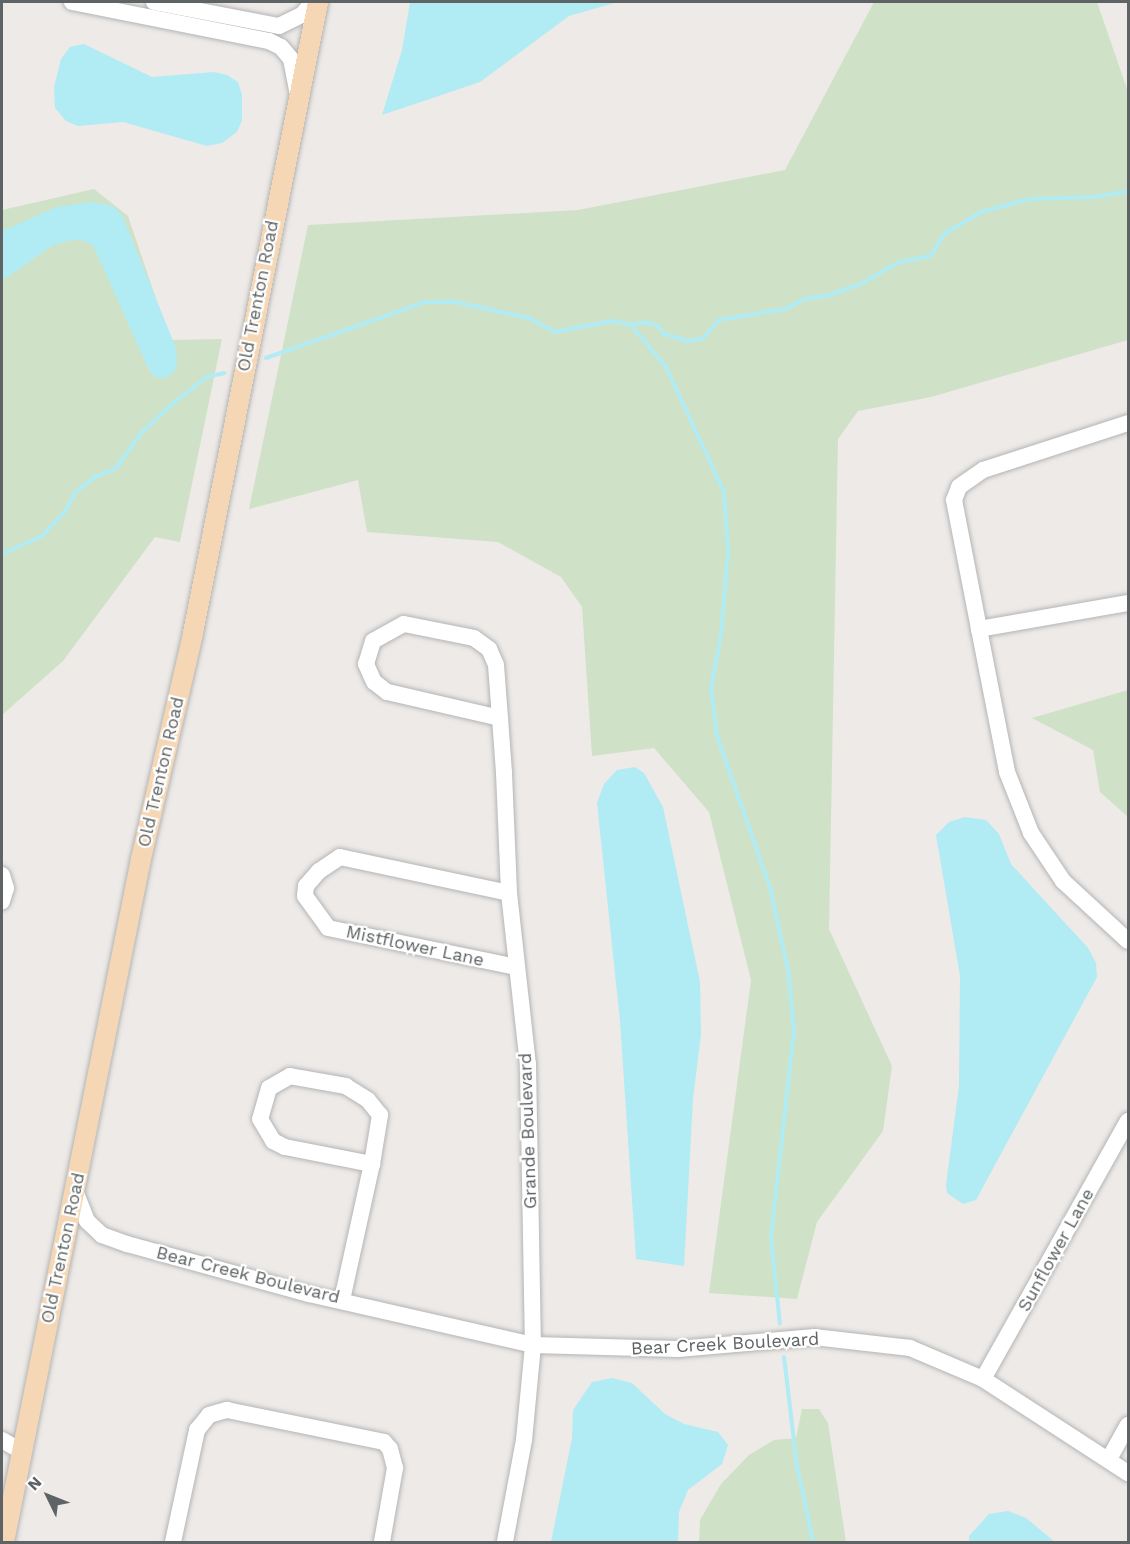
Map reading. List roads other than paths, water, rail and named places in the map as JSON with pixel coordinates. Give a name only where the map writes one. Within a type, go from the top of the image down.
[{"type":"main road","name":"Old Trenton Road","points":[[4,1542],[11,1452],[75,1191],[141,859],[193,633],[318,2]]},
{"type":"street","points":[[72,2],[142,8],[269,41],[281,47],[297,76],[298,100]]},
{"type":"street","points":[[154,2],[279,26],[302,15],[313,2]]},
{"type":"street","points":[[1128,423],[983,470],[959,487],[954,500],[1007,772],[1031,833],[1063,881],[1128,941]]},
{"type":"street","points":[[979,629],[1128,603]]},
{"type":"street","name":"Grande Boulevard","points":[[500,718],[387,692],[374,682],[366,664],[373,641],[404,624],[481,641],[496,665],[500,718],[509,893],[528,1064],[533,1345],[524,1440],[505,1542]]},
{"type":"street","name":"Mistflower Lane","points":[[509,893],[340,857],[318,871],[306,886],[305,896],[328,928],[517,967]]},
{"type":"street","points":[[2,876],[6,888],[2,901]]},
{"type":"street","points":[[342,1300],[372,1164],[380,1115],[359,1093],[346,1086],[290,1076],[269,1088],[260,1119],[273,1141],[285,1147],[372,1164]]},
{"type":"street","name":"Sunflower Lane","points":[[983,1379],[1128,1121]]},
{"type":"street","name":"Bear Creek Boulevard","points":[[75,1191],[87,1221],[102,1235],[342,1300],[533,1345],[678,1349],[814,1337],[910,1348],[983,1379],[1128,1473]]},
{"type":"street","points":[[173,1542],[197,1430],[209,1415],[227,1410],[375,1437],[384,1442],[390,1449],[395,1468],[382,1542]]},
{"type":"street","points":[[1109,1459],[1128,1425]]},
{"type":"street","points":[[2,1440],[11,1452]]},
{"type":"water","points":[[410,2],[618,2],[569,16],[480,82],[382,115],[402,50]]},
{"type":"water","points":[[84,44],[152,77],[214,72],[227,75],[238,82],[242,95],[242,120],[237,132],[222,143],[207,146],[123,122],[78,126],[66,121],[55,108],[54,87],[61,59],[70,47]]},
{"type":"water","points":[[91,202],[113,206],[122,215],[176,348],[177,368],[166,378],[154,377],[148,368],[93,245],[78,239],[53,245],[2,281],[2,231],[57,207]]},
{"type":"water","points":[[635,767],[644,773],[663,807],[700,982],[701,1034],[693,1099],[684,1266],[636,1259],[620,1021],[597,803],[604,784],[617,770]]},
{"type":"water","points":[[965,817],[986,820],[999,834],[1011,864],[1088,948],[1096,963],[1097,977],[976,1200],[963,1204],[947,1193],[946,1185],[959,1086],[960,976],[936,835],[949,822]]},
{"type":"water","points":[[612,1378],[632,1383],[665,1414],[684,1424],[718,1432],[728,1445],[722,1464],[688,1490],[679,1512],[678,1542],[551,1542],[572,1438],[573,1410],[592,1382]]},
{"type":"water","points":[[1008,1511],[1026,1518],[1055,1542],[969,1542],[969,1536],[989,1514]]},
{"type":"waterway","points":[[266,358],[425,302],[455,302],[529,318],[555,332],[612,321],[631,325],[645,322],[657,325],[664,334],[687,341],[702,339],[719,320],[785,309],[804,299],[826,296],[861,284],[899,262],[931,256],[944,234],[981,212],[1030,199],[1095,197],[1128,191]]},
{"type":"waterway","points":[[631,325],[666,367],[724,492],[728,551],[721,635],[711,688],[717,736],[770,887],[788,970],[794,1031],[771,1236],[780,1324]]},
{"type":"waterway","points":[[2,554],[42,536],[65,511],[75,493],[95,477],[116,468],[142,432],[176,401],[207,377],[225,373]]},
{"type":"waterway","points":[[784,1357],[797,1466],[813,1542]]}]
